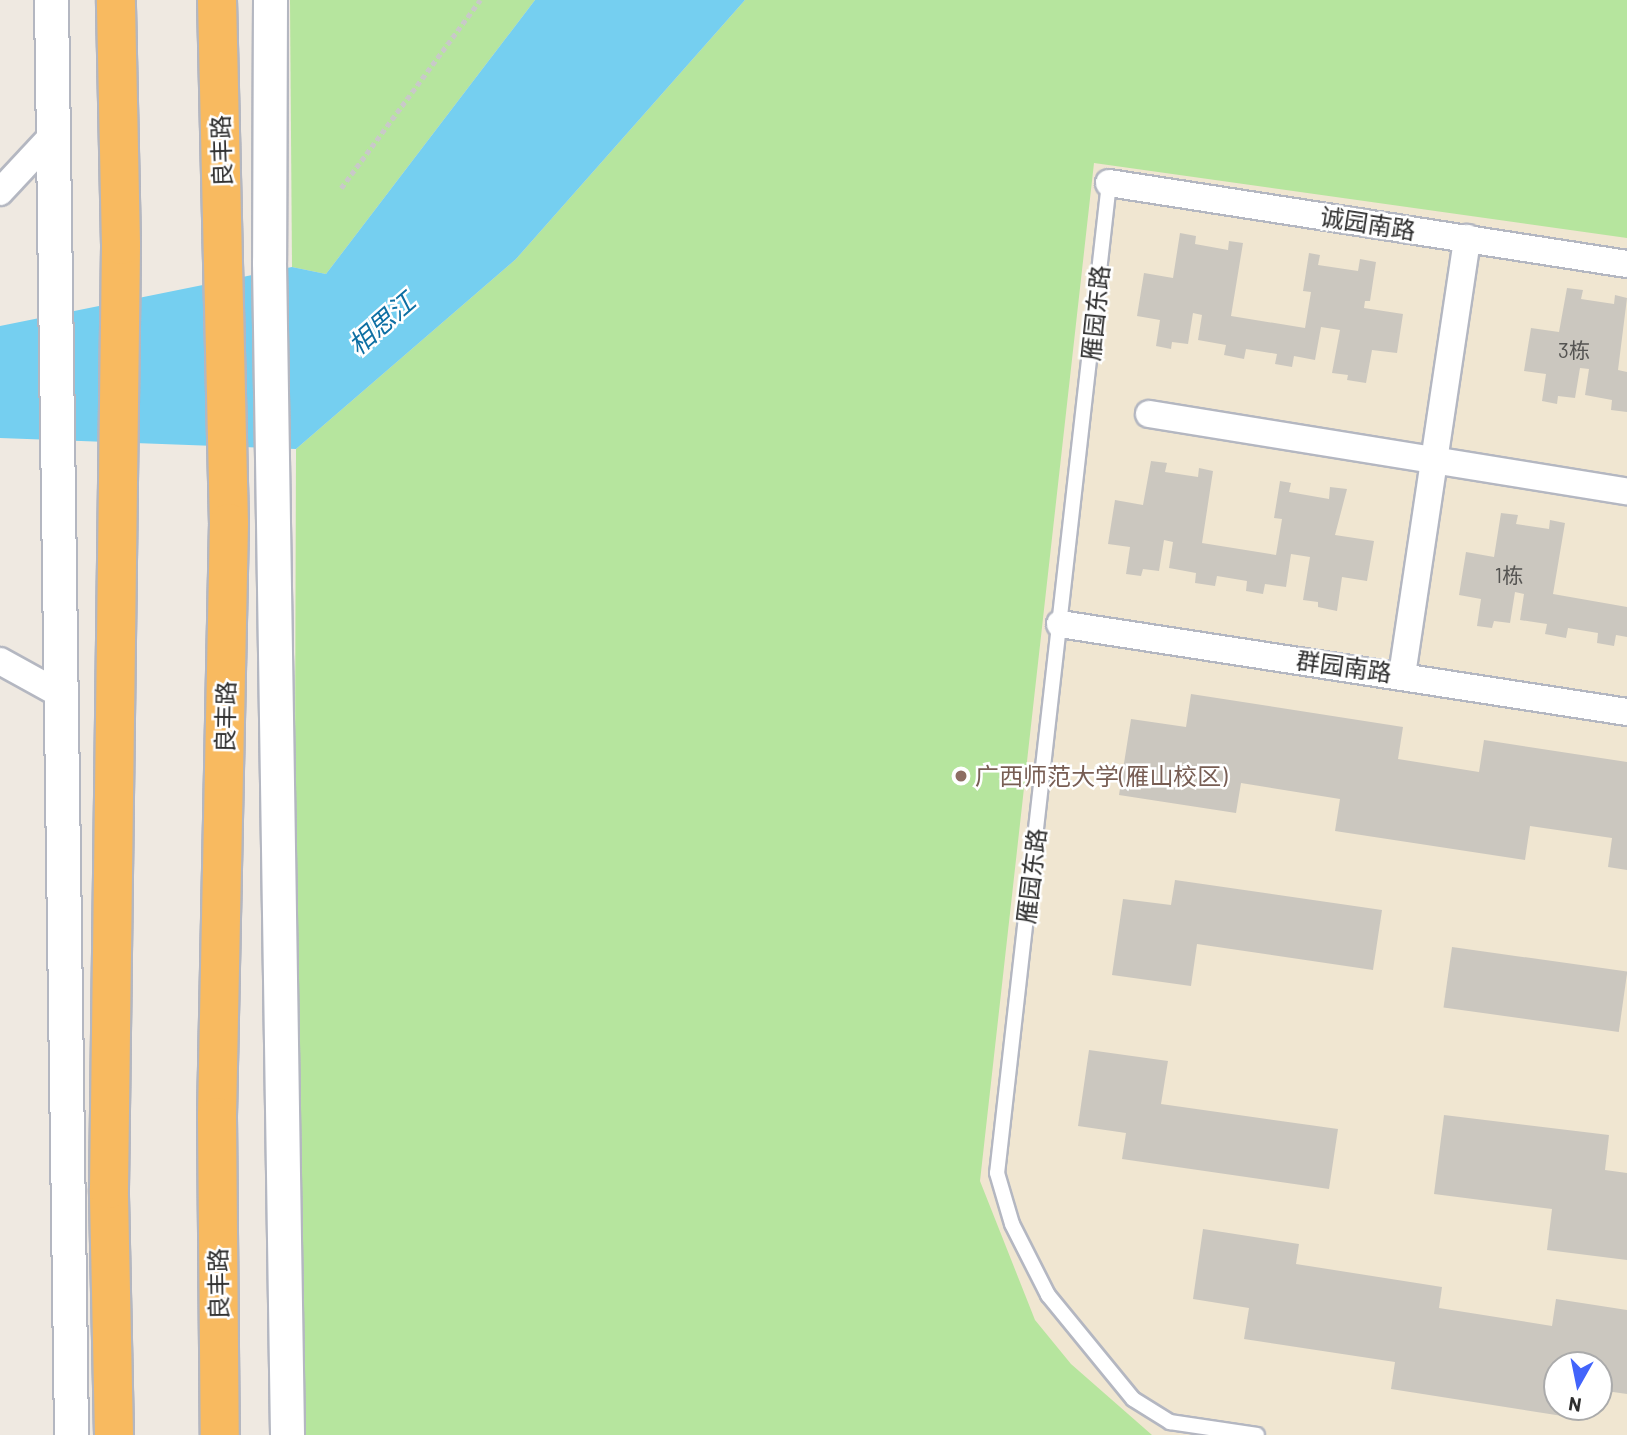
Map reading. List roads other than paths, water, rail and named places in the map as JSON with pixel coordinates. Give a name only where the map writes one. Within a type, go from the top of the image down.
[{"type":"highway","points":[[114,1435],[109,1189],[121,245],[116,0]]},
{"type":"highway","name":"良丰路","points":[[217,0],[229,523],[217,1117],[220,1435]]},
{"type":"street","points":[[51,0],[58,693],[71,1435]]},
{"type":"street","points":[[270,0],[269,262],[287,1435]]},
{"type":"street","points":[[0,192],[52,136]]},
{"type":"street","name":"诚园南路","points":[[1109,183],[1627,264]]},
{"type":"street","points":[[1402,675],[1467,237]]},
{"type":"street","points":[[1149,414],[1627,491]]},
{"type":"street","name":"群园南路","points":[[1060,624],[1627,712]]},
{"type":"street","points":[[0,661],[58,693]]},
{"type":"lane","name":"雁园东路","points":[[1109,183],[997,1163],[999,1183],[1018,1237],[1048,1295],[1133,1399],[1170,1422],[1256,1435]]},
{"type":"water","name":"相思江","points":[[535,0],[745,0],[516,259],[296,449],[0,438],[0,326],[292,267],[326,274]]},
{"type":"place","name":"广西师范大学(雁山校区)","points":[[961,776]]}]
